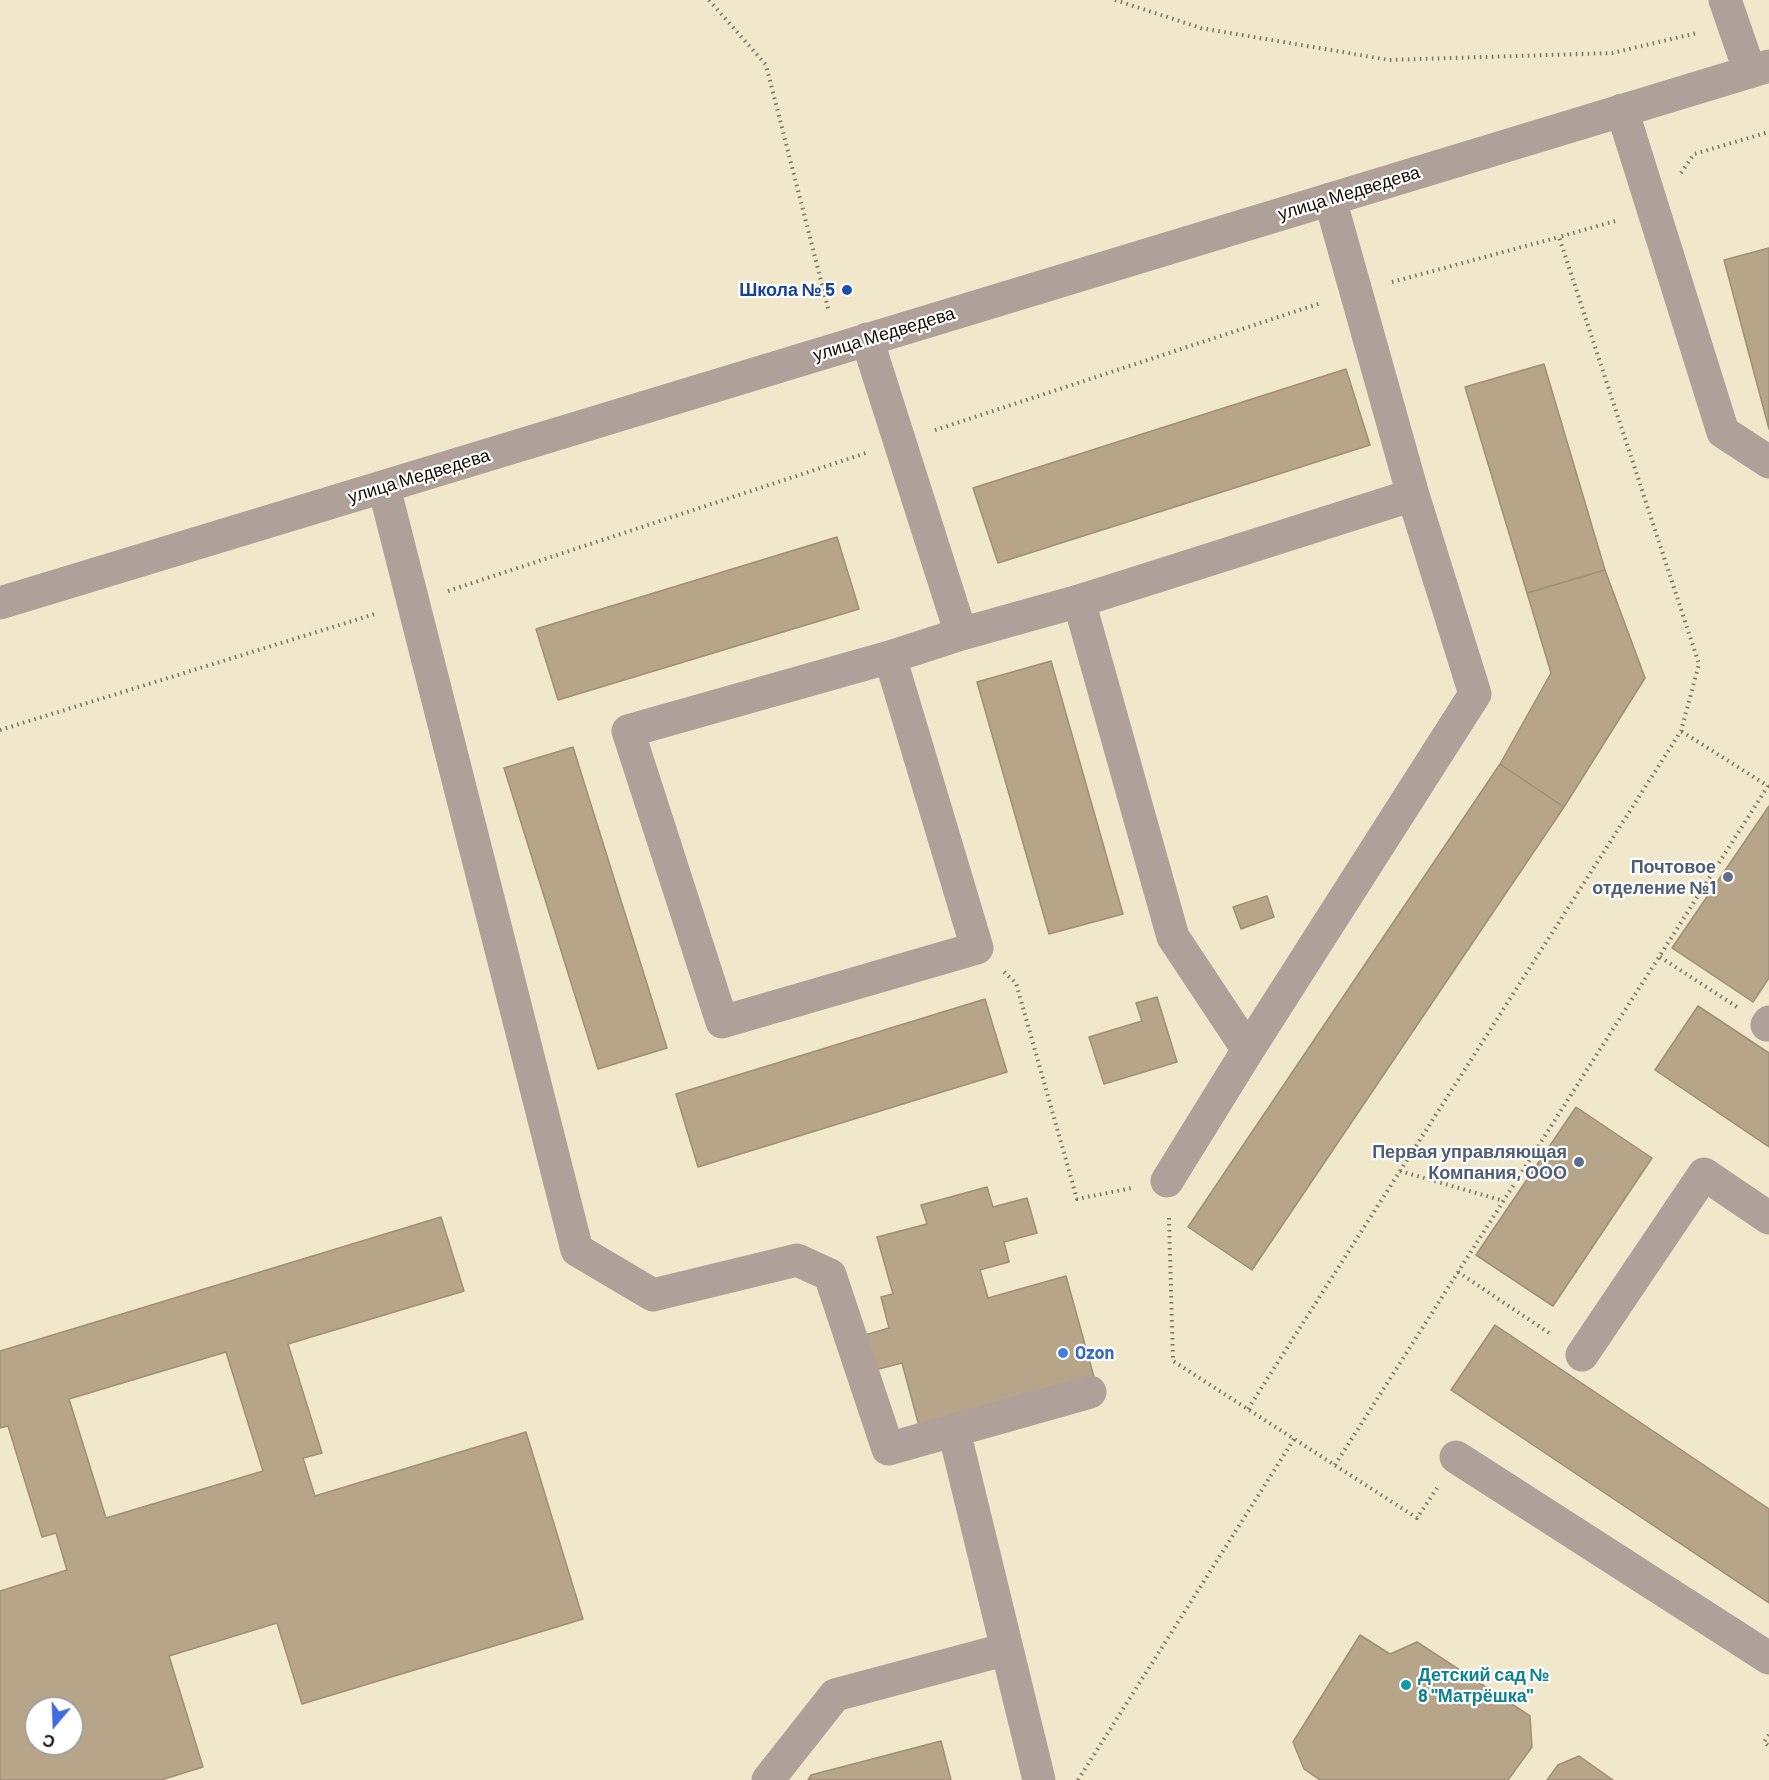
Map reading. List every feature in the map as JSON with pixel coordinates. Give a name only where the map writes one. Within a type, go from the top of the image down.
[{"type":"street","points":[[1729,12],[1759,69]]},
{"type":"street","name":"улица Медведева","points":[[0,603],[1759,69]]},
{"type":"street","points":[[1622,111],[1723,432],[1769,462]]},
{"type":"street","points":[[1167,1181],[1475,694],[1413,495],[1330,199]]},
{"type":"street","points":[[867,339],[961,634]]},
{"type":"street","points":[[384,487],[577,1250],[652,1295],[797,1260],[830,1275],[888,1449],[1090,1392]]},
{"type":"street","points":[[890,657],[977,948],[722,1022],[628,731],[1079,601],[1413,495]]},
{"type":"street","points":[[1079,601],[1173,937],[1248,1050]]},
{"type":"street","points":[[1582,1355],[1704,1174],[1769,1218]]},
{"type":"street","points":[[954,1431],[1039,1780]]},
{"type":"street","points":[[1456,1457],[1769,1658]]},
{"type":"street","points":[[768,1780],[835,1695],[1007,1649]]},
{"type":"path","points":[[709,0],[766,65],[830,315],[840,311]]},
{"type":"path","points":[[1115,0],[1201,28],[1389,60],[1611,53],[1729,12]]},
{"type":"path","points":[[0,730],[413,602],[1356,291],[1653,210],[1694,154],[1769,132]]},
{"type":"path","points":[[1248,1409],[1681,731],[1699,664],[1559,237]]},
{"type":"path","points":[[1335,1465],[1768,786],[1681,731]]},
{"type":"path","points":[[977,948],[1016,983],[1077,1199],[1167,1181],[1173,1361],[1417,1518],[1456,1457]]},
{"type":"path","points":[[1659,957],[1768,1024]]},
{"type":"path","points":[[1400,1171],[1504,1201]]},
{"type":"path","points":[[1458,1272],[1582,1355]]},
{"type":"path","points":[[1078,1780],[1294,1440]]},
{"type":"path","points":[[1769,1735],[1764,1742],[1769,1746]]},
{"type":"building","points":[[1769,248],[1769,429],[1724,260]]},
{"type":"building","points":[[1544,364],[1605,570],[1527,593],[1465,387]]},
{"type":"building","points":[[1346,369],[1370,445],[998,563],[973,488]]},
{"type":"building","points":[[837,537],[859,609],[558,700],[536,629]]},
{"type":"building","points":[[1605,570],[1645,678],[1564,807],[1500,764],[1551,673],[1527,593]]},
{"type":"building","points":[[1051,661],[1123,914],[1049,934],[977,682]]},
{"type":"building","points":[[573,747],[667,1048],[598,1069],[504,768]]},
{"type":"building","points":[[1500,764],[1564,807],[1252,1270],[1188,1227]]},
{"type":"building","points":[[1769,806],[1769,978],[1753,1002],[1672,948]]},
{"type":"building","points":[[1267,896],[1274,917],[1241,929],[1233,907]]},
{"type":"building","points":[[1157,997],[1177,1062],[1104,1084],[1089,1037],[1142,1021],[1136,1003]]},
{"type":"building","points":[[985,999],[1007,1072],[698,1167],[676,1094]]},
{"type":"building","points":[[1698,1006],[1769,1053],[1769,1147],[1655,1070]]},
{"type":"building","points":[[1576,1107],[1652,1158],[1553,1306],[1476,1255]]},
{"type":"building","points":[[987,1187],[993,1207],[1027,1198],[1037,1233],[1004,1242],[1009,1262],[980,1270],[988,1298],[1066,1276],[1094,1377],[919,1426],[902,1363],[875,1370],[865,1335],[889,1328],[881,1297],[893,1294],[877,1237],[927,1224],[921,1205]]},
{"type":"building","points":[[441,1217],[464,1291],[288,1344],[322,1453],[303,1458],[315,1496],[526,1432],[583,1619],[302,1704],[277,1623],[169,1656],[203,1767],[161,1780],[0,1780],[0,1591],[67,1570],[56,1533],[42,1537],[8,1426],[0,1428],[0,1351]],"holes":[[[226,1352],[263,1471],[106,1518],[69,1399]]]},
{"type":"building","points":[[1495,1325],[1769,1509],[1769,1603],[1451,1390]]},
{"type":"building","name":"Детский сад № 8 \"Матрёшка\"","points":[[1360,1635],[1390,1654],[1417,1642],[1530,1716],[1532,1747],[1508,1780],[1320,1780],[1304,1769],[1293,1742]]},
{"type":"building","points":[[941,1741],[951,1780],[808,1780],[811,1775]]},
{"type":"building","points":[[1579,1756],[1613,1780],[1547,1780],[1558,1765]]},
{"type":"place","name":"Школа № 5","points":[[847,290]]},
{"type":"place","name":"Почтовое отделение №1","points":[[1728,877]]},
{"type":"place","name":"Первая управляющая Компания, ООО","points":[[1579,1162]]},
{"type":"place","name":"Ozon","points":[[1063,1353]]},
{"type":"place","name":"Детский сад № 8 \"Матрёшка\"","points":[[1406,1685]]}]
